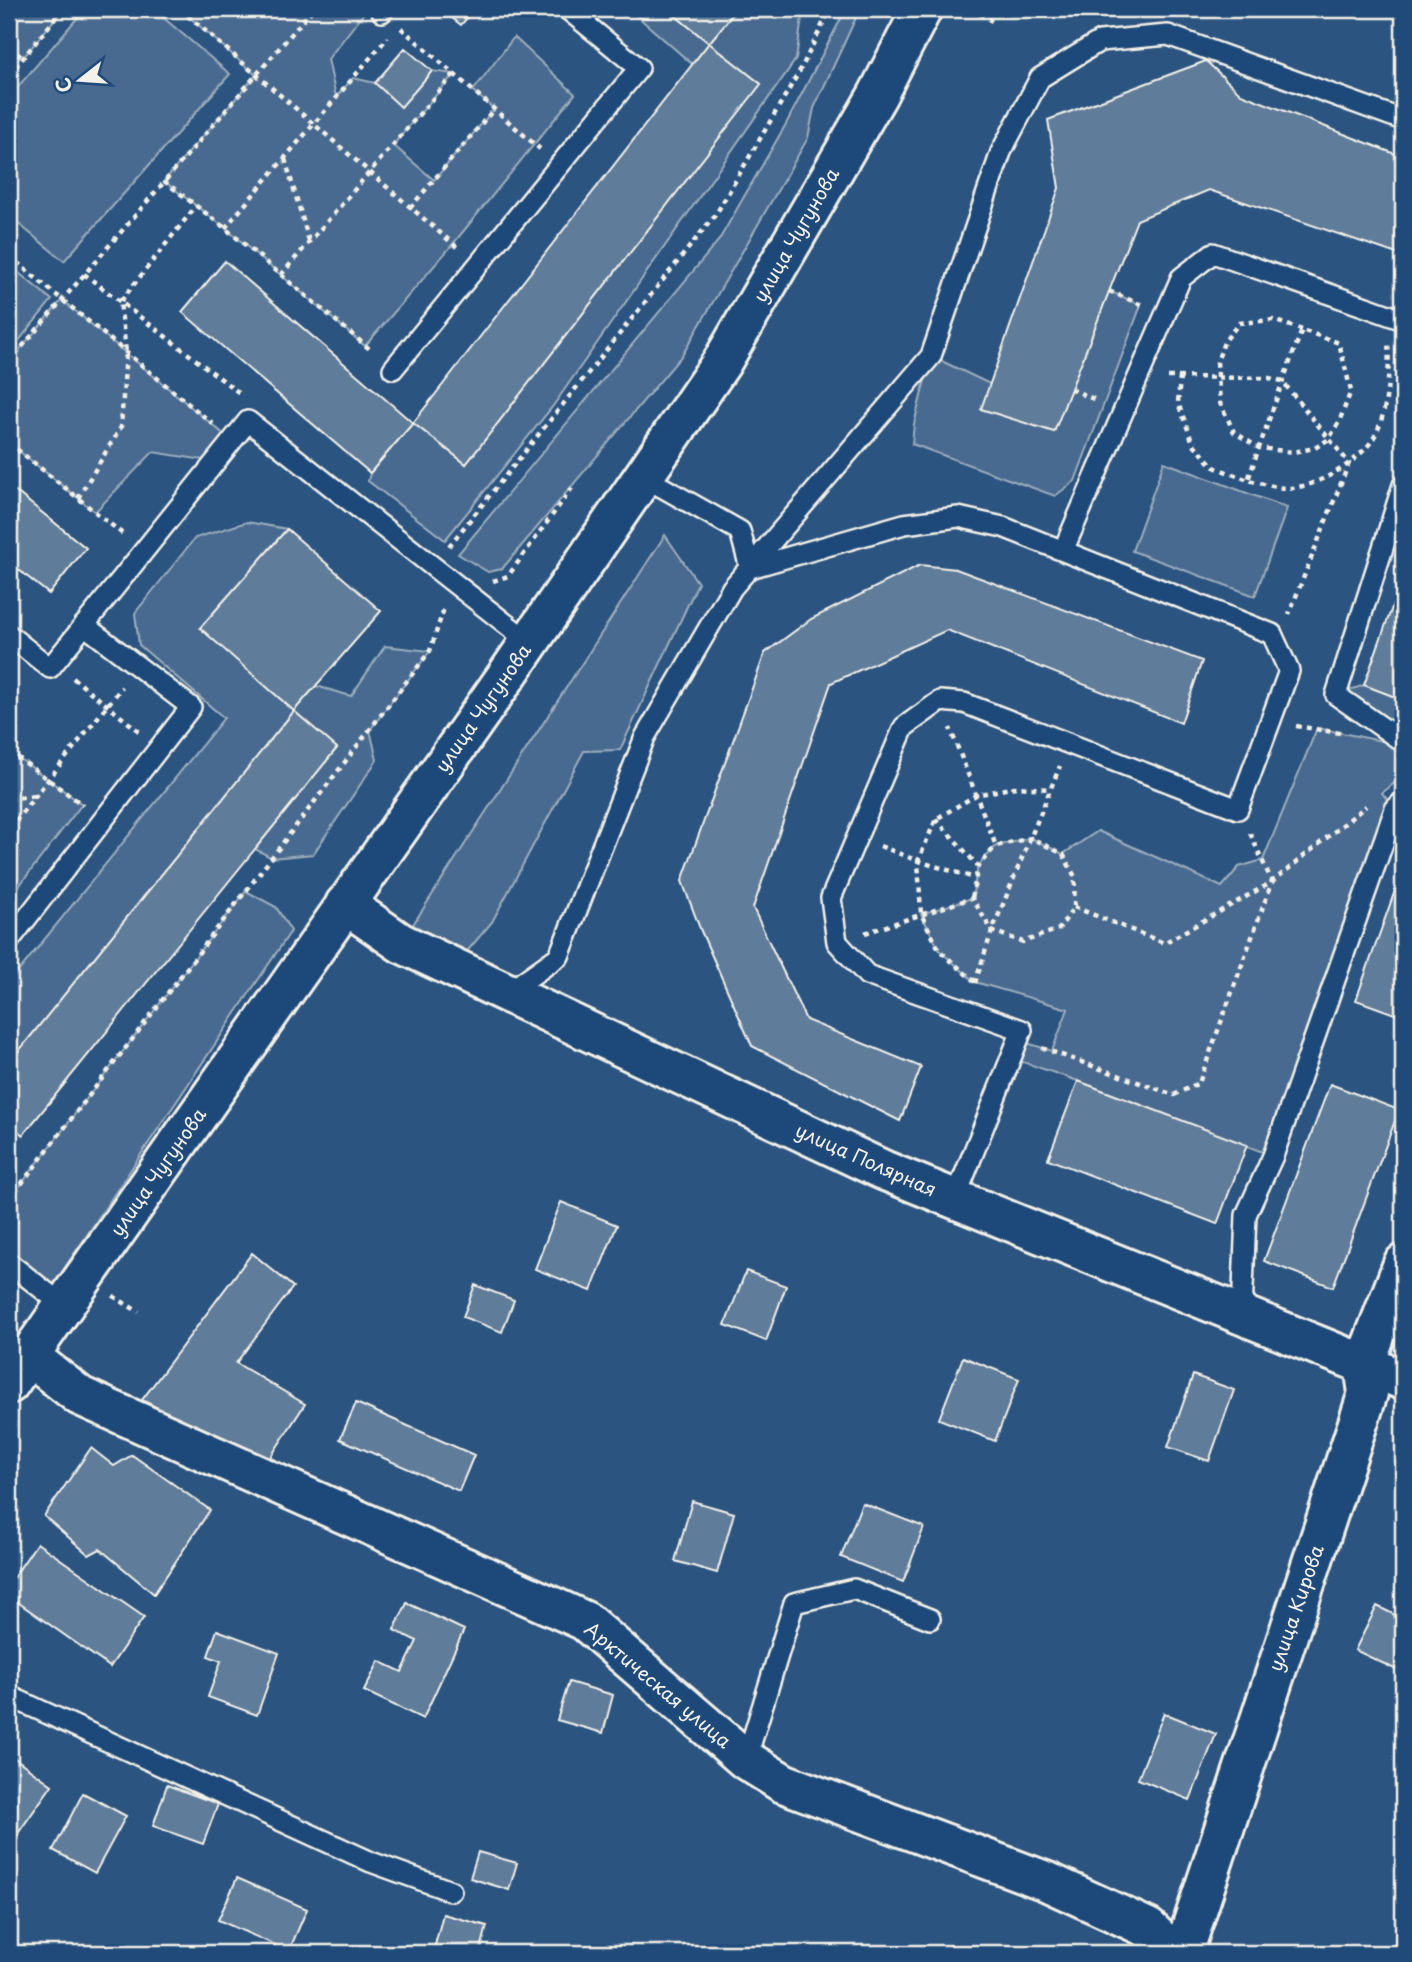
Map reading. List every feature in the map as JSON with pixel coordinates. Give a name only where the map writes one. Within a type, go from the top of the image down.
[{"type":"street","name":"улица Чугунова","points":[[19,1370],[722,362],[877,96],[922,9]]},
{"type":"street","name":"улица Полярная","points":[[345,904],[401,943],[884,1170],[1403,1380]]},
{"type":"street","name":"улица Кирова","points":[[1183,1953],[1368,1393],[1364,1365],[1403,1264]]},
{"type":"street","name":"Арктическая улица","points":[[19,1370],[585,1621],[746,1760],[783,1783],[1048,1882],[1148,1928],[1175,1953]]},
{"type":"lane","points":[[393,369],[639,68],[567,9]]},
{"type":"lane","points":[[506,993],[559,957],[645,737],[732,588],[931,356],[1001,152],[1040,78],[1100,41],[1168,35],[1403,120]]},
{"type":"lane","points":[[1063,551],[1181,278],[1213,253],[1395,317]]},
{"type":"lane","points":[[9,635],[50,668],[248,421],[529,642]]},
{"type":"lane","points":[[644,477],[740,531],[750,568]]},
{"type":"lane","points":[[1403,485],[1336,695],[1403,742]]},
{"type":"lane","points":[[750,568],[904,524],[958,517],[1003,527],[1272,634],[1289,671],[1238,808],[964,703],[940,701],[904,727],[831,898],[837,942],[867,975],[1022,1030],[955,1199]]},
{"type":"lane","points":[[9,941],[191,708],[85,625]]},
{"type":"lane","points":[[1242,1314],[1246,1215],[1273,1156],[1395,808],[1403,801]]},
{"type":"lane","points":[[9,1263],[64,1306]]},
{"type":"lane","points":[[746,1760],[794,1603],[854,1589],[930,1619]]},
{"type":"lane","points":[[9,1696],[372,1862],[451,1891]]},
{"type":"path","points":[[9,75],[63,9]]},
{"type":"path","points":[[180,9],[478,265]]},
{"type":"path","points":[[9,362],[313,9]]},
{"type":"path","points":[[9,1200],[430,651],[453,582],[446,550],[716,214],[802,67],[830,9]]},
{"type":"path","points":[[971,9],[992,20]]},
{"type":"path","points":[[383,10],[559,165]]},
{"type":"path","points":[[225,228],[398,26]]},
{"type":"path","points":[[9,47],[23,58]]},
{"type":"path","points":[[281,275],[454,74]]},
{"type":"path","points":[[410,208],[494,109]]},
{"type":"path","points":[[285,159],[309,242]]},
{"type":"path","points":[[164,181],[225,228],[393,369]]},
{"type":"path","points":[[78,498],[121,427],[126,352],[120,302],[196,206]]},
{"type":"path","points":[[9,256],[232,441]]},
{"type":"path","points":[[84,274],[252,403]]},
{"type":"path","points":[[1109,291],[1165,315]]},
{"type":"path","points":[[1180,377],[1178,403],[1193,443],[1214,467],[1248,480],[1289,488],[1320,481],[1349,463],[1374,438],[1385,405],[1395,317]]},
{"type":"path","points":[[1273,320],[1302,330],[1339,343],[1351,391],[1329,439],[1315,448],[1293,452],[1259,448],[1234,432],[1220,403],[1217,362],[1224,342],[1239,323],[1273,320]]},
{"type":"path","points":[[1248,480],[1302,330]]},
{"type":"path","points":[[1139,376],[1269,378],[1282,381],[1349,463]]},
{"type":"path","points":[[9,443],[144,550]]},
{"type":"path","points":[[1277,645],[1349,463]]},
{"type":"path","points":[[491,582],[508,576],[572,488]]},
{"type":"path","points":[[54,663],[160,748]]},
{"type":"path","points":[[9,829],[138,667]]},
{"type":"path","points":[[940,701],[996,846]]},
{"type":"path","points":[[964,1009],[992,931],[1069,743]]},
{"type":"path","points":[[9,751],[103,820]]},
{"type":"path","points":[[975,982],[940,951],[921,914],[918,861],[936,819],[976,795],[1015,787],[1051,789]]},
{"type":"path","points":[[9,799],[36,795]]},
{"type":"path","points":[[1074,907],[1164,943],[1272,882],[1372,801]]},
{"type":"path","points":[[1018,1040],[1174,1096],[1199,1083],[1272,882],[1238,808]]},
{"type":"path","points":[[936,819],[978,866]]},
{"type":"path","points":[[857,837],[918,861],[975,878]]},
{"type":"path","points":[[1031,838],[1063,854],[1075,877],[1074,907],[1059,929],[1023,942],[992,931],[972,898],[978,866],[996,846],[1031,838]]},
{"type":"path","points":[[837,942],[972,898]]},
{"type":"shaded area","points":[[9,9],[63,9],[23,58],[12,50],[9,54]]},
{"type":"shaded area","points":[[85,9],[153,9],[230,74],[64,261],[9,216],[9,97]]},
{"type":"shaded area","points":[[180,9],[367,9],[328,59],[336,97],[353,78],[375,83],[401,106],[432,71],[454,74],[393,145],[434,180],[494,109],[473,91],[514,37],[575,94],[453,244],[365,346],[225,228],[164,181],[256,75]]},
{"type":"shaded area","points":[[629,9],[667,9],[709,43],[692,64]]},
{"type":"shaded area","points":[[737,9],[803,11],[796,59],[553,406],[445,540],[368,481],[370,473],[413,423],[466,464],[761,84],[709,43]]},
{"type":"shaded area","points":[[846,9],[860,9],[814,108],[808,138],[683,354],[502,569],[488,572],[458,554],[719,240],[786,124]]},
{"type":"shaded area","points":[[9,265],[52,300],[9,353]]},
{"type":"shaded area","points":[[1109,291],[1141,305],[1075,481],[1055,496],[912,444],[914,424],[931,356],[990,384],[982,409],[1054,432]]},
{"type":"shaded area","points":[[62,300],[232,441],[216,462],[153,452],[95,512],[9,443],[9,362]]},
{"type":"shaded area","points":[[1164,462],[1287,508],[1255,596],[1132,551]]},
{"type":"shaded area","points":[[247,522],[287,529],[200,628],[294,710],[316,686],[351,696],[385,646],[430,651],[370,730],[377,760],[313,854],[272,858],[255,849],[337,748],[294,711],[9,1063],[9,983],[224,718],[139,645],[135,613],[195,538]]},
{"type":"shaded area","points":[[665,535],[698,583],[620,750],[584,751],[492,922],[453,968],[401,943]]},
{"type":"shaded area","points":[[1364,685],[1403,700],[1403,742],[1336,695]]},
{"type":"shaded area","points":[[1317,728],[1397,744],[1403,776],[1382,793],[1395,809],[1273,1156],[1011,1058],[1018,1040],[1052,1051],[1068,1009],[975,982],[940,951],[921,914],[972,898],[978,866],[996,846],[1031,838],[1063,854],[1098,831],[1222,887],[1239,867],[1263,860]]},
{"type":"shaded area","points":[[9,751],[82,804],[9,899]]},
{"type":"shaded area","points":[[246,891],[276,907],[291,931],[48,1293],[9,1263],[9,1200]]},
{"type":"building","points":[[475,9],[461,25],[443,11]]},
{"type":"building","points":[[667,9],[737,9],[709,43]]},
{"type":"building","points":[[709,43],[761,84],[466,464],[413,423]]},
{"type":"building","points":[[405,48],[432,71],[401,107],[375,83]]},
{"type":"building","points":[[1206,61],[1241,94],[1403,157],[1403,256],[1209,190],[1137,220],[1054,432],[981,409],[1059,188],[1048,120]]},
{"type":"building","points":[[225,261],[413,423],[370,473],[182,312]]},
{"type":"building","points":[[9,486],[86,548],[49,594],[9,562]]},
{"type":"building","points":[[287,529],[381,611],[294,711],[200,628]]},
{"type":"building","points":[[920,565],[956,569],[1202,661],[1181,723],[947,630],[831,683],[753,908],[806,1020],[921,1067],[900,1121],[752,1046],[682,881],[765,653],[811,619]]},
{"type":"building","points":[[1403,577],[1403,700],[1364,685]]},
{"type":"building","points":[[294,711],[337,748],[23,1135],[9,1124],[9,1063]]},
{"type":"building","points":[[1403,868],[1403,1017],[1356,1000]]},
{"type":"building","points":[[1078,1081],[1247,1145],[1217,1224],[1048,1159]]},
{"type":"building","points":[[1330,1084],[1399,1110],[1333,1287],[1264,1261]]},
{"type":"building","points":[[561,1202],[617,1225],[591,1291],[535,1269]]},
{"type":"building","points":[[252,1253],[293,1287],[236,1363],[305,1404],[264,1467],[170,1426],[159,1409],[142,1400]]},
{"type":"building","points":[[746,1271],[786,1286],[766,1341],[725,1325]]},
{"type":"building","points":[[475,1285],[514,1300],[502,1332],[463,1317]]},
{"type":"building","points":[[963,1357],[1019,1379],[995,1441],[939,1419]]},
{"type":"building","points":[[1193,1375],[1234,1390],[1209,1461],[1168,1447]]},
{"type":"building","points":[[356,1403],[474,1455],[459,1491],[340,1439]]},
{"type":"building","points":[[91,1448],[114,1466],[132,1455],[210,1510],[154,1594],[100,1549],[89,1555],[44,1516]]},
{"type":"building","points":[[692,1501],[734,1513],[717,1573],[675,1561]]},
{"type":"building","points":[[862,1503],[924,1527],[903,1582],[841,1557]]},
{"type":"building","points":[[37,1543],[144,1617],[110,1667],[9,1596],[9,1584]]},
{"type":"building","points":[[1403,1558],[1403,1578],[1397,1575]]},
{"type":"building","points":[[407,1603],[464,1630],[423,1719],[364,1691],[379,1661],[402,1672],[417,1641],[394,1630]]},
{"type":"building","points":[[1377,1606],[1403,1619],[1403,1673],[1355,1650]]},
{"type":"building","points":[[217,1630],[279,1653],[257,1715],[208,1697],[221,1661],[208,1656]]},
{"type":"building","points":[[569,1682],[613,1695],[603,1733],[557,1720]]},
{"type":"building","points":[[1164,1713],[1216,1734],[1190,1800],[1138,1779]]},
{"type":"building","points":[[9,1754],[52,1785],[9,1846]]},
{"type":"building","points":[[167,1785],[218,1804],[203,1844],[153,1826]]},
{"type":"building","points":[[83,1793],[126,1816],[95,1873],[53,1850]]},
{"type":"building","points":[[478,1852],[517,1863],[509,1890],[470,1878]]},
{"type":"building","points":[[237,1878],[307,1909],[289,1951],[218,1920]]},
{"type":"building","points":[[443,1914],[487,1926],[480,1953],[433,1953]]}]
